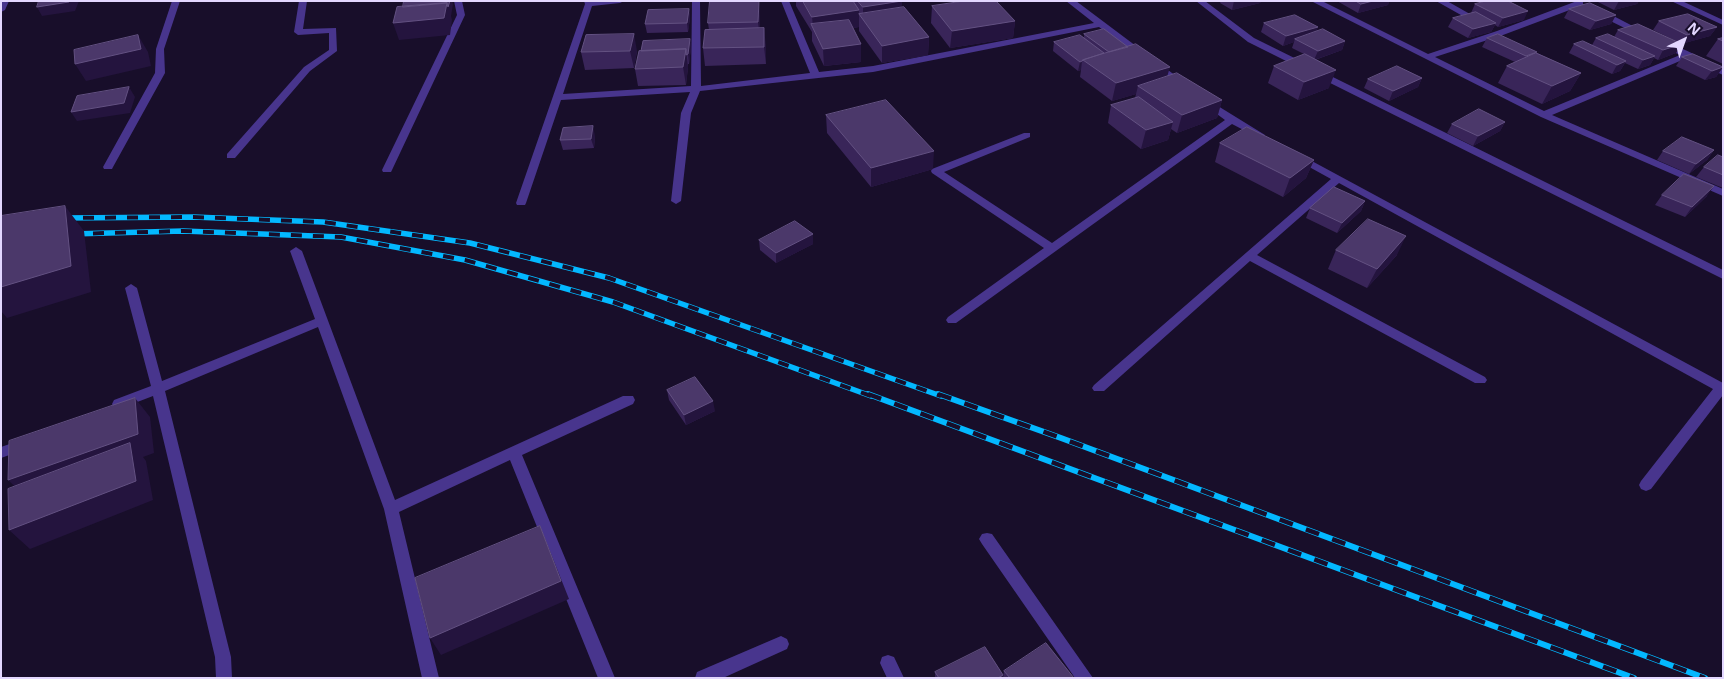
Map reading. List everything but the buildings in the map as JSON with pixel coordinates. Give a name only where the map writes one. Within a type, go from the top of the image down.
[{"type":"street","points":[[1,10],[5,1]]},
{"type":"street","points":[[108,167],[160,73],[160,49],[176,1]]},
{"type":"street","points":[[231,156],[307,69],[333,50],[333,30],[298,32],[303,1]]},
{"type":"street","points":[[387,170],[461,15],[458,1]]},
{"type":"street","points":[[521,203],[588,3],[620,1]]},
{"type":"street","points":[[676,201],[686,114],[696,89],[696,1]]},
{"type":"street","points":[[785,1],[816,76]]},
{"type":"street","points":[[1070,1],[1231,120],[1272,142]]},
{"type":"street","points":[[1200,1],[1251,40],[1723,275]]},
{"type":"street","points":[[1314,1],[1544,116],[1723,193]]},
{"type":"street","points":[[1440,1],[1500,33]]},
{"type":"street","points":[[1675,1],[1723,23]]},
{"type":"street","points":[[1427,57],[1500,33],[1578,2],[1723,72]]},
{"type":"street","points":[[557,97],[696,89],[873,69],[937,53],[1100,24]]},
{"type":"street","points":[[1544,116],[1688,55]]},
{"type":"street","points":[[952,320],[1231,120]]},
{"type":"street","points":[[1027,135],[936,171],[1052,248]]},
{"type":"street","points":[[1289,151],[1722,388],[1646,485]]},
{"type":"street","points":[[1100,388],[1338,178]]},
{"type":"street","points":[[296,251],[391,509],[431,678]]},
{"type":"street","points":[[1249,256],[1480,380]]},
{"type":"street","points":[[130,288],[158,388],[223,657],[224,678]]},
{"type":"street","points":[[102,411],[322,321]]},
{"type":"street","points":[[391,509],[628,400]]},
{"type":"street","points":[[1,453],[38,438]]},
{"type":"street","points":[[514,453],[607,678]]},
{"type":"street","points":[[987,539],[1086,678]]},
{"type":"street","points":[[704,678],[781,644]]},
{"type":"street","points":[[888,663],[896,678]]},
{"type":"railway","points":[[61,218],[193,217],[323,222],[470,243],[609,278],[941,396]]},
{"type":"railway","points":[[71,234],[183,231],[341,237],[465,260],[613,302],[871,396]]},
{"type":"railway","points":[[868,394],[1634,678]]},
{"type":"railway","points":[[938,394],[1705,678]]}]
